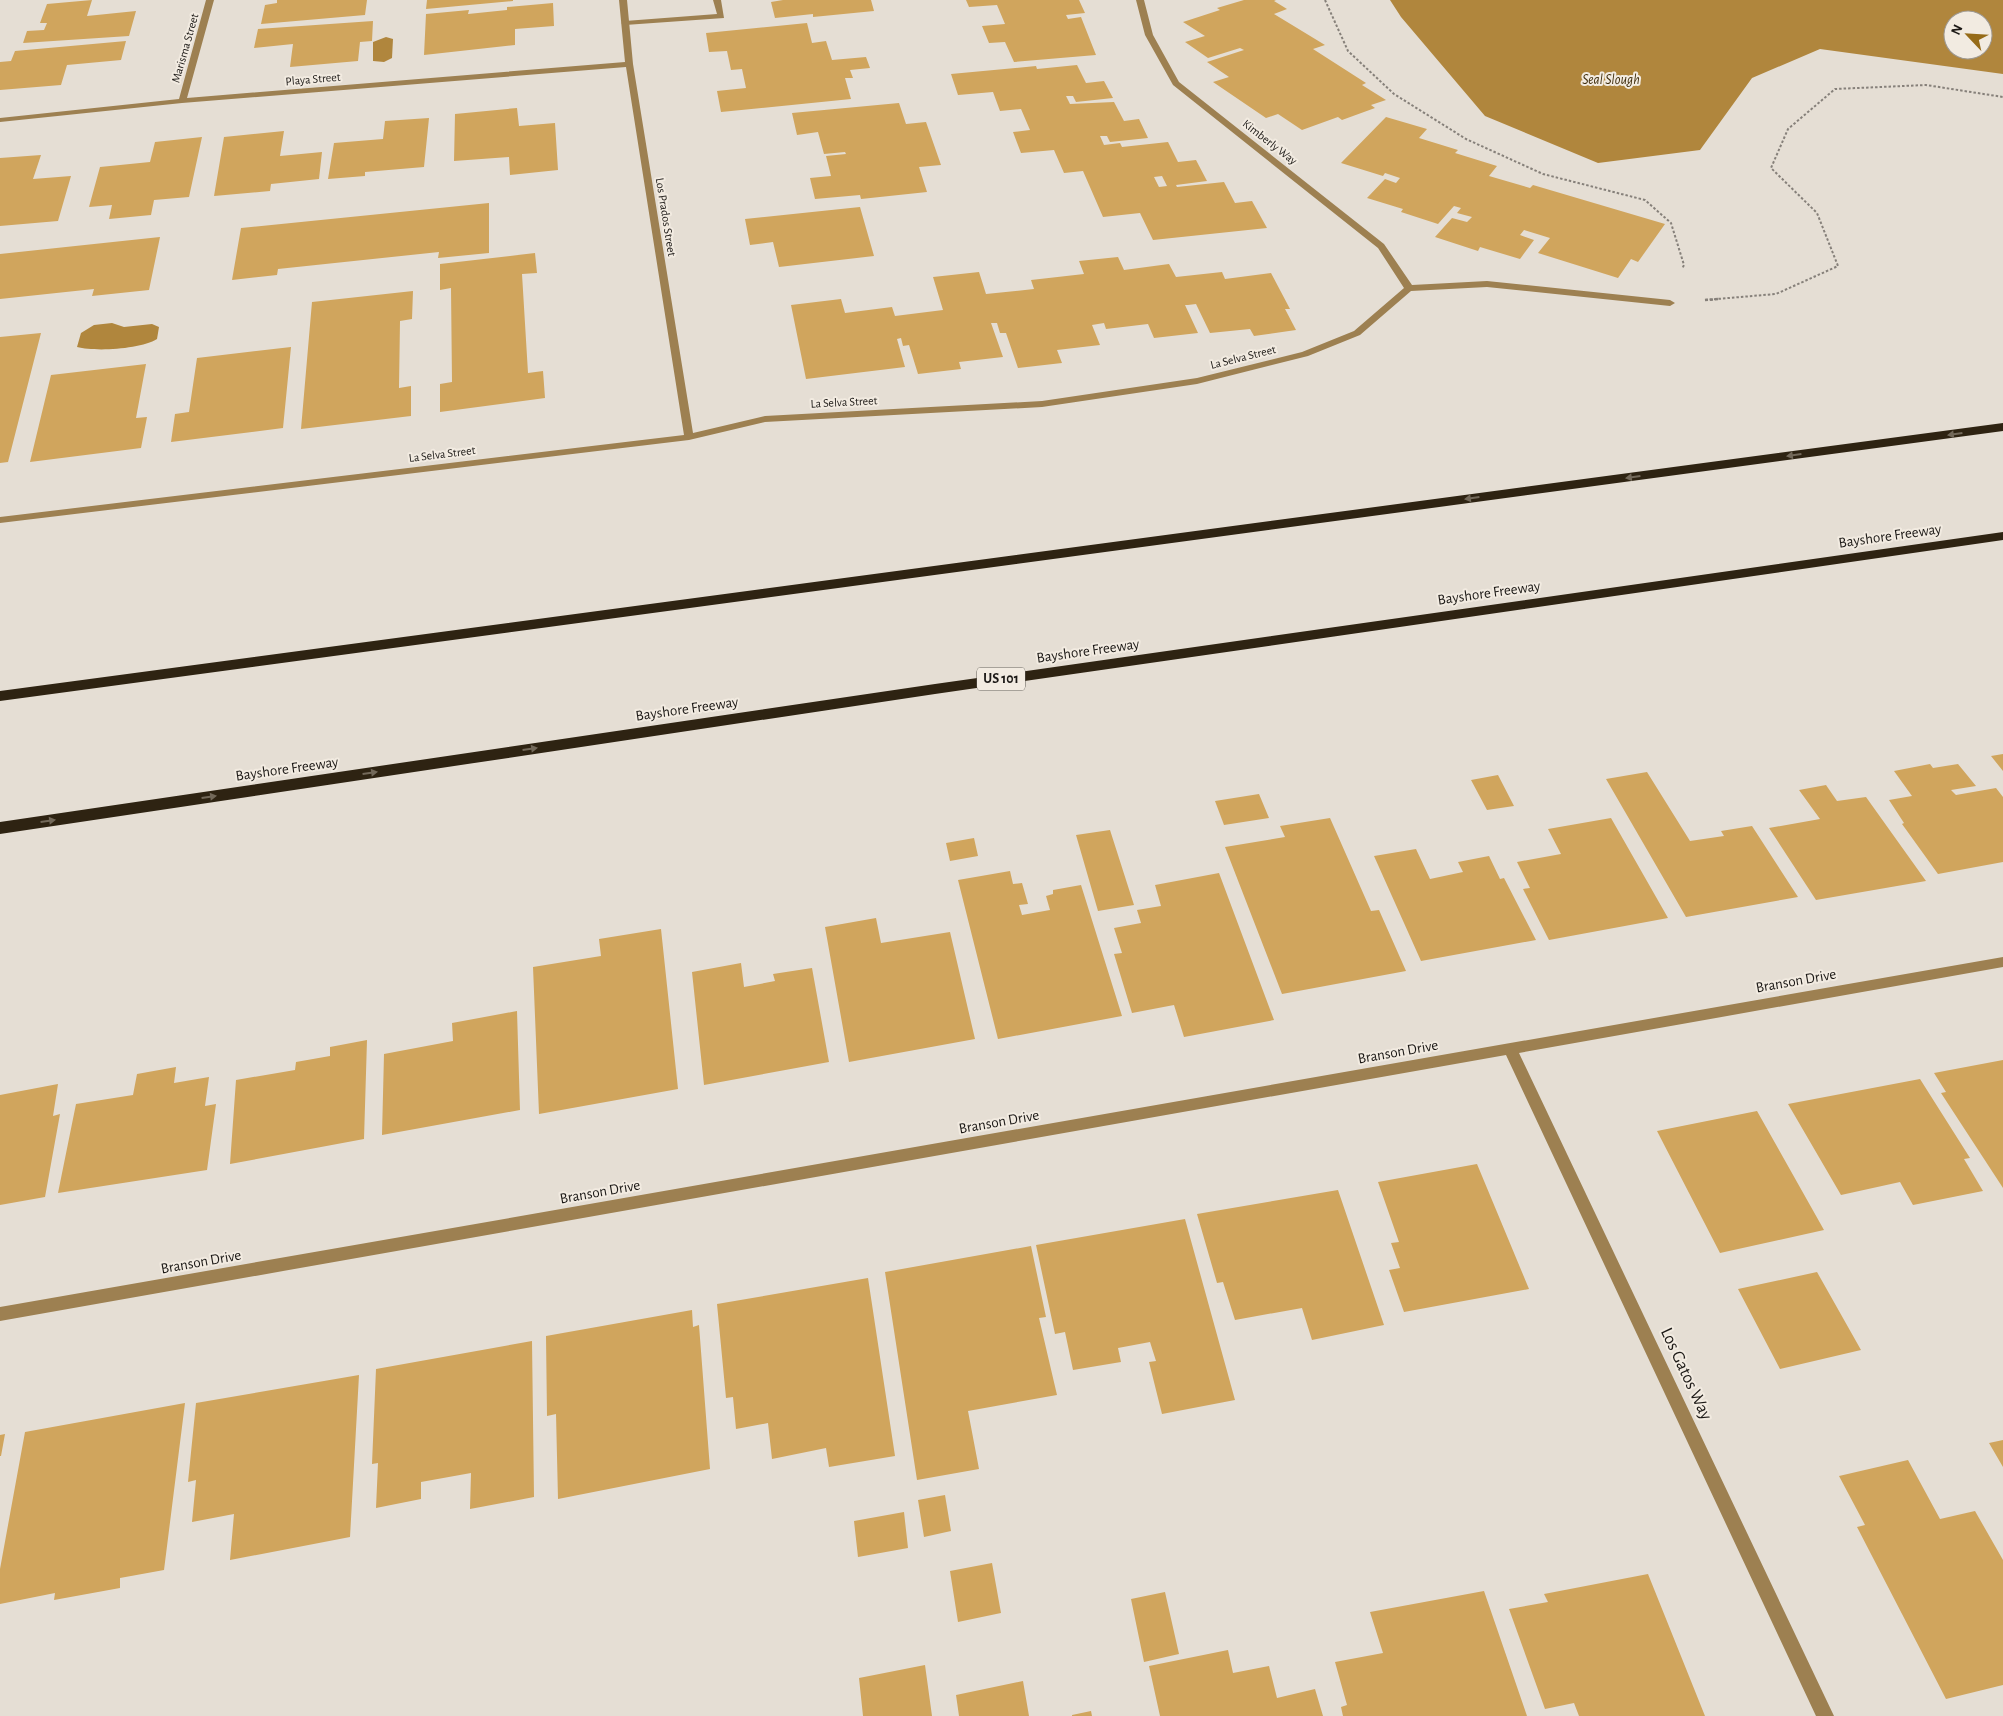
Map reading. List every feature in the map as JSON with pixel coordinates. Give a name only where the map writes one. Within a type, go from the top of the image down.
[{"type":"highway","points":[[0,696],[2003,427]]},
{"type":"highway","name":"Bayshore Freeway","points":[[0,828],[935,689],[2003,536]]},
{"type":"street","name":"Marisma Street","points":[[182,102],[210,0]]},
{"type":"street","name":"Los Prados Street","points":[[623,0],[629,64],[689,437]]},
{"type":"street","points":[[625,23],[721,16],[717,0]]},
{"type":"street","name":"Kimberly Way","points":[[1140,0],[1149,35],[1176,83],[1381,246],[1409,288]]},
{"type":"street","name":"Playa Street","points":[[0,120],[182,102],[629,64]]},
{"type":"street","points":[[1409,288],[1486,284],[1670,302]]},
{"type":"street","name":"La Selva Street","points":[[0,520],[689,437],[765,419],[1042,404],[1197,381],[1305,354],[1357,333],[1409,288]]},
{"type":"street","name":"Branson Drive","points":[[0,1314],[2003,962]]},
{"type":"street","name":"Los Gatos Way","points":[[1510,1048],[1825,1716]]},
{"type":"path","points":[[1325,0],[1348,51],[1394,94],[1466,139],[1543,174],[1645,200],[1671,223],[1684,264],[1670,302],[1776,294],[1838,266],[1816,213],[1771,168],[1788,129],[1835,89],[1926,84],[2003,97]]},
{"type":"water","name":"Seal Slough","points":[[1390,0],[2003,0],[2003,74],[1820,49],[1752,78],[1700,150],[1598,163],[1485,116],[1401,17]]},
{"type":"water","points":[[386,37],[393,39],[392,58],[384,62],[373,61],[373,42]]},
{"type":"water","points":[[112,323],[124,327],[152,324],[159,327],[157,339],[140,345],[118,349],[85,349],[77,347],[81,333],[94,325]]},
{"type":"building","points":[[92,0],[87,16],[136,11],[129,36],[23,43],[27,31],[44,30],[47,23],[40,23],[47,4]]},
{"type":"building","points":[[277,0],[367,0],[365,15],[261,24],[265,5],[277,3]]},
{"type":"building","points":[[427,0],[513,0],[513,1],[426,9]]},
{"type":"building","points":[[783,0],[871,0],[874,11],[813,17],[813,14],[775,18],[771,2]]},
{"type":"building","points":[[966,0],[1079,0],[1085,13],[1066,15],[1068,19],[1081,17],[1096,55],[1014,62],[1005,42],[989,43],[982,26],[1005,24],[997,5],[969,7]]},
{"type":"building","points":[[1244,0],[1276,0],[1274,1],[1287,9],[1274,14],[1325,45],[1313,49],[1366,83],[1362,85],[1386,100],[1371,105],[1375,108],[1342,120],[1338,117],[1302,130],[1278,114],[1266,118],[1213,82],[1229,77],[1207,62],[1244,50],[1240,48],[1208,58],[1185,42],[1205,36],[1183,22],[1220,10],[1217,8]]},
{"type":"building","points":[[553,3],[554,26],[515,29],[515,45],[424,55],[426,14],[469,10],[468,14],[507,10],[507,7]]},
{"type":"building","points":[[373,21],[372,41],[360,42],[358,61],[290,67],[293,44],[254,48],[258,29]]},
{"type":"building","points":[[807,23],[812,43],[826,41],[832,60],[866,57],[870,68],[850,70],[853,78],[845,78],[851,99],[721,112],[717,91],[746,88],[742,69],[731,70],[727,51],[709,52],[706,33]]},
{"type":"building","points":[[126,41],[121,60],[67,65],[61,85],[0,90],[0,62],[11,61],[15,51]]},
{"type":"building","points":[[1077,65],[1086,83],[1104,81],[1113,98],[1076,102],[1073,96],[1066,96],[1070,104],[1114,102],[1124,121],[1139,119],[1148,138],[1110,142],[1107,136],[1100,136],[1104,145],[1120,143],[1122,147],[1168,142],[1178,162],[1196,160],[1207,181],[1176,185],[1177,187],[1224,182],[1235,203],[1252,201],[1267,228],[1153,240],[1140,213],[1103,217],[1083,171],[1064,173],[1054,150],[1021,153],[1013,132],[1030,130],[1021,109],[1000,111],[993,92],[958,95],[951,74],[1036,66],[1037,69]],"holes":[[[1162,176],[1167,186],[1159,187],[1154,177]]]},
{"type":"building","points":[[899,103],[906,124],[926,122],[941,165],[919,167],[927,192],[861,199],[860,195],[815,199],[810,178],[831,176],[826,156],[846,154],[845,152],[824,154],[818,132],[797,135],[792,113]]},
{"type":"building","points":[[517,108],[519,126],[555,123],[558,170],[510,175],[509,157],[454,161],[455,114]]},
{"type":"building","points":[[1386,117],[1427,129],[1419,138],[1458,150],[1455,153],[1497,166],[1489,176],[1530,188],[1533,185],[1665,224],[1638,262],[1631,259],[1618,278],[1538,253],[1550,238],[1524,230],[1520,235],[1534,240],[1520,259],[1480,247],[1478,251],[1435,237],[1452,218],[1467,222],[1472,217],[1457,213],[1461,208],[1454,206],[1438,224],[1401,212],[1403,209],[1367,198],[1385,179],[1396,183],[1400,178],[1385,173],[1383,176],[1341,163]]},
{"type":"building","points":[[429,118],[424,167],[365,172],[365,176],[328,179],[334,143],[383,139],[385,121]]},
{"type":"building","points":[[284,131],[280,156],[322,152],[319,179],[271,184],[270,191],[214,196],[224,137]]},
{"type":"building","points":[[202,137],[189,197],[154,200],[151,215],[109,219],[112,205],[89,207],[100,167],[150,162],[155,142]]},
{"type":"building","points":[[41,155],[33,179],[71,176],[58,221],[0,226],[0,158]]},
{"type":"building","points":[[489,203],[489,253],[438,258],[439,252],[278,269],[277,275],[232,280],[241,228]]},
{"type":"building","points":[[860,207],[874,256],[779,267],[773,242],[750,245],[745,219]]},
{"type":"building","points":[[160,237],[149,290],[92,296],[94,289],[0,299],[0,254]]},
{"type":"building","points":[[535,253],[537,273],[522,274],[528,373],[543,371],[545,398],[440,412],[440,384],[452,382],[451,288],[440,290],[440,264]]},
{"type":"building","points":[[1118,257],[1124,270],[1169,264],[1176,277],[1222,272],[1225,279],[1271,273],[1290,309],[1285,309],[1296,330],[1254,336],[1250,329],[1210,333],[1196,304],[1185,305],[1198,333],[1154,338],[1148,324],[1106,329],[1104,323],[1092,325],[1100,345],[1057,350],[1062,363],[1018,368],[1006,333],[1000,333],[997,323],[991,323],[1003,357],[959,362],[961,369],[918,374],[909,345],[903,346],[901,338],[897,339],[905,367],[806,379],[791,305],[841,299],[845,313],[892,307],[895,316],[943,310],[933,277],[979,272],[986,294],[1034,289],[1031,280],[1084,274],[1079,261]]},
{"type":"building","points":[[413,291],[412,319],[400,321],[399,388],[411,386],[411,416],[301,429],[312,302]]},
{"type":"building","points":[[41,333],[8,462],[0,463],[0,337]]},
{"type":"building","points":[[291,347],[283,428],[171,442],[175,414],[189,412],[197,358]]},
{"type":"building","points":[[146,364],[136,418],[147,417],[141,448],[30,462],[51,375]]},
{"type":"building","points":[[2003,754],[2003,771],[1991,756]]},
{"type":"building","points":[[1930,764],[1933,768],[1958,764],[1976,786],[1951,790],[1956,795],[1996,788],[2003,797],[2003,862],[1938,874],[1902,824],[1904,823],[1889,800],[1912,796],[1894,771]]},
{"type":"building","points":[[1647,772],[1690,841],[1724,836],[1721,831],[1752,826],[1798,897],[1686,917],[1606,779]]},
{"type":"building","points":[[1498,775],[1514,806],[1487,810],[1471,780]]},
{"type":"building","points":[[1826,785],[1837,801],[1866,797],[1926,881],[1816,900],[1769,828],[1820,819],[1799,790]]},
{"type":"building","points":[[1259,794],[1269,818],[1224,825],[1215,801]]},
{"type":"building","points":[[1330,818],[1371,911],[1379,910],[1406,971],[1282,994],[1225,847],[1285,837],[1280,826]]},
{"type":"building","points":[[1611,818],[1668,918],[1549,940],[1523,889],[1530,888],[1517,862],[1561,854],[1548,829]]},
{"type":"building","points":[[1110,830],[1134,905],[1098,911],[1076,835]]},
{"type":"building","points":[[974,838],[978,856],[950,861],[946,843]]},
{"type":"building","points":[[1416,849],[1430,879],[1463,872],[1458,862],[1489,856],[1500,879],[1504,878],[1536,940],[1421,961],[1374,856]]},
{"type":"building","points":[[1010,871],[1013,884],[1022,883],[1028,904],[1019,905],[1022,915],[1050,910],[1046,896],[1053,894],[1053,890],[1081,885],[1122,1016],[998,1039],[958,880]]},
{"type":"building","points":[[1219,873],[1274,1020],[1184,1037],[1174,1005],[1132,1013],[1114,954],[1122,953],[1114,928],[1141,923],[1137,910],[1161,906],[1155,885]]},
{"type":"building","points":[[876,918],[881,943],[950,932],[975,1039],[849,1062],[825,927]]},
{"type":"building","points":[[661,929],[678,1089],[539,1114],[533,967],[601,956],[599,939]]},
{"type":"building","points":[[741,963],[744,987],[775,981],[773,974],[812,968],[829,1062],[704,1085],[692,972]]},
{"type":"building","points":[[517,1011],[520,1110],[382,1135],[384,1054],[453,1041],[452,1023]]},
{"type":"building","points":[[367,1040],[364,1139],[230,1164],[236,1080],[295,1070],[296,1062],[330,1056],[330,1047]]},
{"type":"building","points":[[2003,1060],[2003,1188],[1941,1093],[1946,1092],[1934,1073]]},
{"type":"building","points":[[176,1067],[174,1083],[209,1077],[205,1106],[216,1104],[207,1170],[58,1193],[76,1104],[133,1095],[137,1074]]},
{"type":"building","points":[[1920,1079],[1970,1158],[1964,1159],[1983,1191],[1913,1205],[1900,1182],[1841,1195],[1788,1104]]},
{"type":"building","points":[[58,1084],[53,1116],[60,1114],[45,1197],[0,1205],[0,1095]]},
{"type":"building","points":[[1757,1111],[1824,1230],[1720,1253],[1657,1131]]},
{"type":"building","points":[[1477,1164],[1529,1289],[1404,1312],[1389,1270],[1400,1268],[1391,1243],[1399,1242],[1378,1182]]},
{"type":"building","points":[[1338,1190],[1384,1325],[1312,1340],[1302,1308],[1235,1320],[1223,1282],[1217,1283],[1197,1214]]},
{"type":"building","points":[[1185,1219],[1235,1400],[1162,1414],[1149,1362],[1156,1361],[1150,1342],[1118,1348],[1121,1362],[1073,1370],[1065,1332],[1055,1334],[1036,1245]]},
{"type":"building","points":[[1031,1246],[1046,1317],[1039,1318],[1057,1395],[968,1411],[979,1469],[917,1480],[885,1272]]},
{"type":"building","points":[[1817,1272],[1861,1350],[1780,1369],[1738,1289]]},
{"type":"building","points":[[868,1278],[895,1456],[829,1467],[826,1448],[772,1459],[768,1423],[736,1429],[733,1397],[726,1398],[717,1304]]},
{"type":"building","points":[[692,1310],[693,1327],[699,1325],[710,1469],[558,1499],[556,1414],[547,1416],[546,1336]]},
{"type":"building","points":[[532,1341],[534,1497],[470,1509],[471,1473],[421,1482],[421,1499],[376,1508],[378,1463],[372,1464],[376,1369]]},
{"type":"building","points":[[359,1375],[350,1537],[230,1560],[234,1514],[192,1522],[196,1480],[188,1482],[196,1403]]},
{"type":"building","points":[[185,1403],[164,1570],[120,1578],[120,1588],[54,1600],[55,1593],[0,1604],[0,1569],[25,1432]]},
{"type":"building","points":[[5,1434],[1,1456],[0,1456],[0,1435]]},
{"type":"building","points":[[2003,1440],[2003,1467],[1989,1443]]},
{"type":"building","points":[[1908,1460],[1940,1519],[1975,1511],[2003,1560],[2003,1685],[1946,1699],[1857,1527],[1865,1525],[1839,1476]]},
{"type":"building","points":[[945,1495],[951,1531],[924,1537],[918,1500]]},
{"type":"building","points":[[904,1512],[908,1548],[858,1557],[854,1521]]},
{"type":"building","points":[[992,1563],[1001,1613],[958,1622],[950,1571]]},
{"type":"building","points":[[1648,1574],[1705,1716],[1579,1716],[1574,1703],[1545,1709],[1509,1609],[1548,1602],[1544,1594]]},
{"type":"building","points":[[1484,1591],[1527,1716],[1343,1716],[1341,1707],[1347,1705],[1335,1662],[1383,1653],[1370,1612]]},
{"type":"building","points":[[1165,1592],[1179,1654],[1144,1662],[1131,1599]]},
{"type":"building","points":[[1228,1650],[1233,1673],[1269,1666],[1277,1698],[1315,1689],[1323,1716],[1160,1716],[1149,1666]]},
{"type":"building","points":[[925,1665],[932,1716],[863,1716],[859,1678]]},
{"type":"building","points":[[1023,1681],[1029,1716],[959,1716],[956,1695]]},
{"type":"building","points":[[1091,1711],[1092,1716],[1072,1716],[1072,1715]]}]
